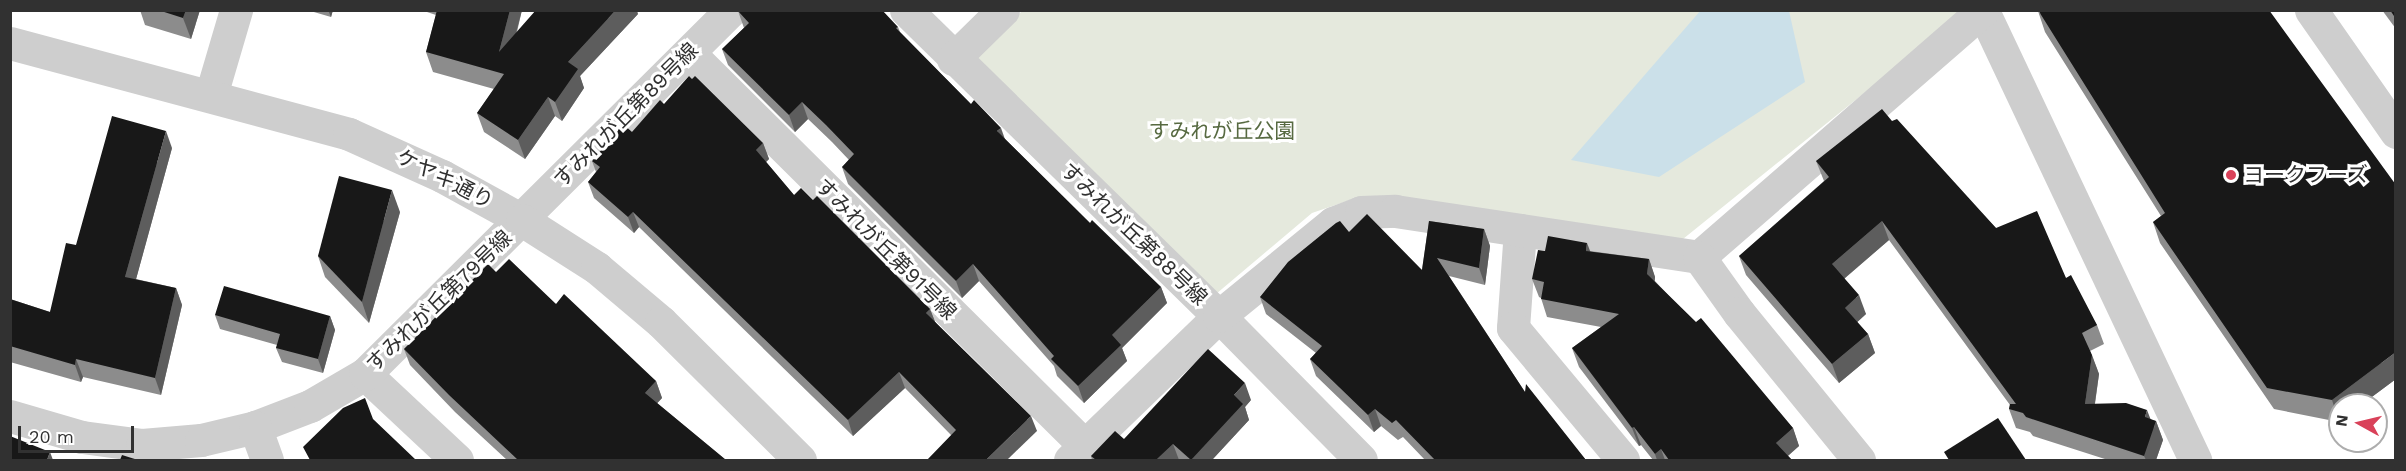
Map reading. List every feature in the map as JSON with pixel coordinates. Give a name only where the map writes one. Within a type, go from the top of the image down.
[{"type":"street","points":[[212,95],[236,10]]},
{"type":"street","name":"すみれが丘第89号線","points":[[522,220],[731,10]]},
{"type":"street","name":"すみれが丘第88号線","points":[[906,10],[953,59],[1219,316],[1361,460]]},
{"type":"street","points":[[953,59],[1003,10]]},
{"type":"street","points":[[2311,10],[2396,132]]},
{"type":"street","points":[[1699,257],[1983,11],[2195,460]]},
{"type":"street","name":"ケヤキ通り","points":[[10,43],[212,95],[349,134],[442,176],[522,220],[597,268],[660,322],[800,460]]},
{"type":"street","name":"すみれが丘第91号線","points":[[688,53],[1077,453]]},
{"type":"street","points":[[1077,453],[1219,316],[1333,224],[1361,212],[1395,211],[1699,257],[1739,313],[1860,460]]},
{"type":"street","name":"すみれが丘第79号線","points":[[10,416],[82,437],[142,445],[201,440],[255,427],[310,406],[365,374],[522,220]]},
{"type":"street","points":[[1520,230],[1513,328],[1623,460]]},
{"type":"street","points":[[365,374],[457,460]]},
{"type":"street","points":[[255,427],[267,460]]},
{"type":"green space","name":"すみれが丘公園","points":[[1023,10],[1966,11],[1683,239],[1356,198],[1312,213],[1216,294],[976,57]]},
{"type":"water","points":[[1701,10],[1789,11],[1805,82],[1659,177],[1571,160]]},
{"type":"building","points":[[158,10],[186,10],[183,18]]},
{"type":"building","points":[[437,10],[510,10],[499,52],[536,10],[616,10],[568,62],[578,69],[555,102],[548,97],[518,140],[477,113],[504,74],[426,52]]},
{"type":"building","points":[[738,10],[882,10],[898,27],[896,28],[971,104],[974,100],[1001,128],[997,131],[1090,223],[1092,220],[1161,287],[1112,335],[1121,345],[1078,386],[1051,359],[1054,356],[973,264],[956,281],[842,167],[854,154],[826,125],[802,102],[789,115],[722,49],[749,23]]},
{"type":"building","points":[[2038,10],[2269,10],[2396,185],[2396,352],[2341,393],[2328,393],[2328,399],[2267,388],[2153,222],[2165,213]]},
{"type":"building","points":[[2390,10],[2396,10],[2396,19]]},
{"type":"building","points":[[689,76],[692,79],[695,76],[763,143],[756,150],[794,195],[801,188],[813,200],[817,196],[930,309],[926,313],[1031,416],[986,460],[927,460],[956,430],[899,372],[848,420],[633,212],[628,217],[588,182],[600,167],[592,161],[623,124],[632,132],[660,100],[664,104]]},
{"type":"building","points":[[1882,109],[1892,121],[1897,119],[1996,228],[2037,211],[2066,278],[2071,275],[2097,325],[2082,333],[2092,355],[2085,404],[2126,403],[2147,410],[2145,417],[2156,421],[2144,456],[2026,417],[2023,413],[2009,409],[2010,404],[2016,404],[1882,221],[1832,264],[1859,295],[1845,308],[1868,334],[1832,364],[1739,256],[1829,177],[1816,161]]},
{"type":"building","points":[[112,116],[166,131],[125,277],[176,288],[155,378],[76,359],[75,365],[10,346],[10,299],[50,312],[66,243],[76,245]]},
{"type":"building","points":[[339,176],[392,190],[362,302],[318,256]]},
{"type":"building","points":[[1367,214],[1422,270],[1429,221],[1484,229],[1479,268],[1437,258],[1525,392],[1526,384],[1586,460],[1435,460],[1396,420],[1392,423],[1375,409],[1368,415],[1310,359],[1322,346],[1260,297],[1288,262],[1336,223],[1340,221],[1349,232]]},
{"type":"building","points":[[1548,236],[1587,243],[1586,251],[1649,259],[1647,274],[1696,322],[1701,318],[1793,428],[1776,443],[1792,460],[1669,460],[1661,449],[1655,454],[1634,427],[1632,428],[1572,348],[1619,314],[1541,299],[1544,282],[1532,279],[1538,250],[1545,251]]},
{"type":"building","points":[[509,259],[556,304],[564,294],[656,381],[645,393],[726,460],[518,460],[404,349],[488,264],[496,272]]},
{"type":"building","points":[[224,286],[330,316],[318,359],[276,348],[280,334],[215,315]]},
{"type":"building","points":[[1208,349],[1245,383],[1234,395],[1243,404],[1191,460],[1173,444],[1156,460],[1096,460],[1091,456],[1115,431],[1124,439]]},
{"type":"building","points":[[365,398],[373,419],[416,460],[310,460],[303,447],[343,408]]},
{"type":"building","points":[[1998,418],[2026,460],[1949,460],[1944,452]]},
{"type":"building","points":[[10,436],[50,452],[47,460],[10,460]]},
{"type":"building","points":[[122,455],[138,460],[120,460]]},
{"type":"place","name":"ヨークフーズ","points":[[2231,175]]}]
